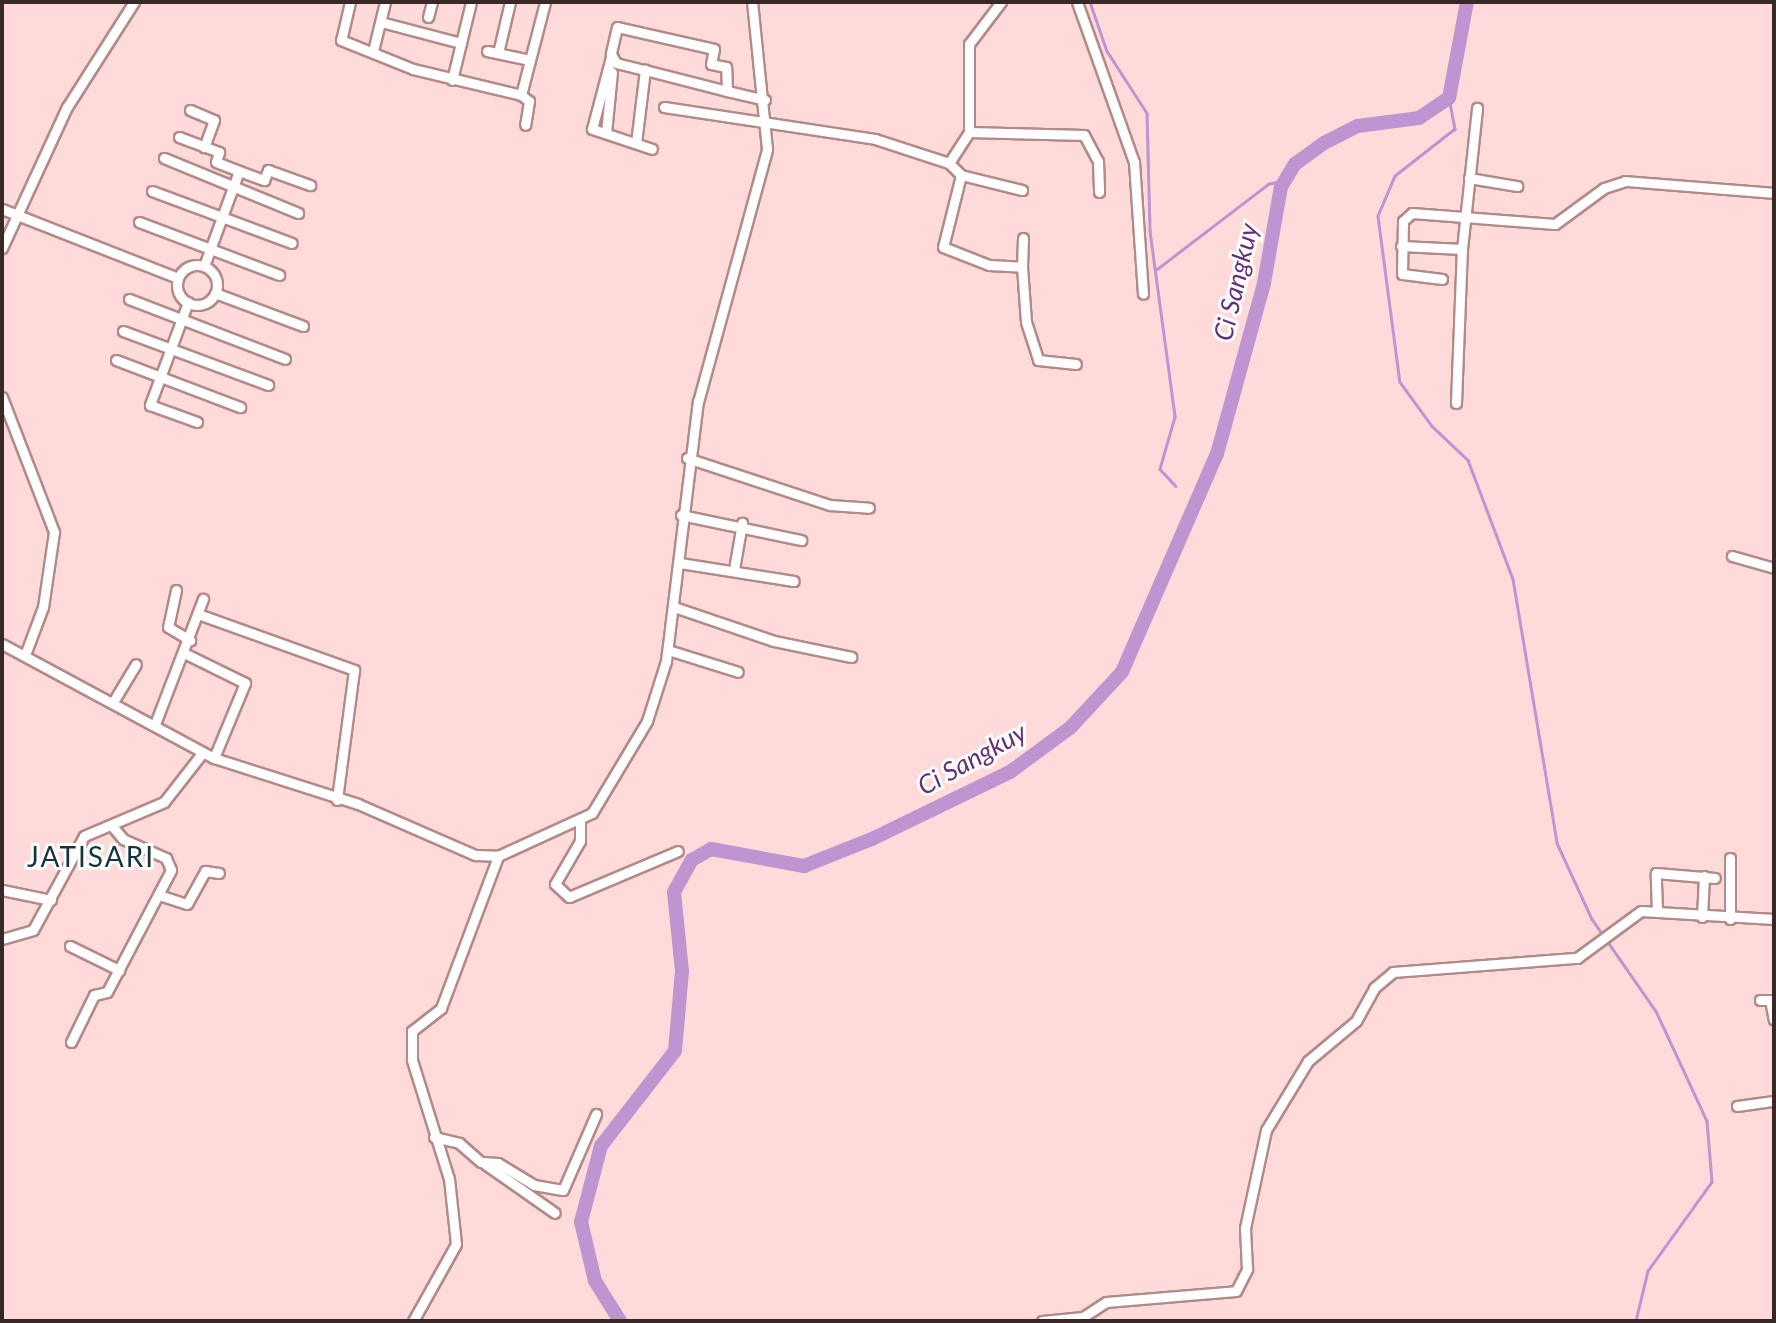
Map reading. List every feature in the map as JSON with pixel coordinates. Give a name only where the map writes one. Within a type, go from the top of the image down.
[{"type":"street","points":[[2,248],[67,107],[134,2]]},
{"type":"street","points":[[350,2],[341,40],[452,80],[521,95],[529,101],[525,125]]},
{"type":"street","points":[[373,51],[385,2]]},
{"type":"street","points":[[428,18],[432,2]]},
{"type":"street","points":[[452,80],[471,2]]},
{"type":"street","points":[[498,53],[510,2]]},
{"type":"street","points":[[521,95],[545,2]]},
{"type":"street","points":[[2,644],[214,758],[337,800],[475,855],[498,856],[580,822],[635,745],[668,650],[677,608],[681,515],[687,458],[768,123],[752,2]]},
{"type":"street","points":[[949,163],[969,132],[969,44],[1002,2]]},
{"type":"street","points":[[1077,2],[1134,162],[1143,294]]},
{"type":"street","points":[[381,22],[461,43]]},
{"type":"street","points":[[652,149],[592,129],[620,25],[670,35],[714,49],[712,64],[726,67],[727,91]]},
{"type":"street","points":[[487,51],[530,60]]},
{"type":"street","points":[[612,59],[765,100]]},
{"type":"street","points":[[606,133],[612,59]]},
{"type":"street","points":[[636,143],[645,70]]},
{"type":"street","points":[[664,107],[875,139],[949,163],[961,175],[1022,190]]},
{"type":"street","points":[[1456,403],[1464,214],[1477,108]]},
{"type":"street","points":[[190,110],[214,120],[204,147]]},
{"type":"street","points":[[969,132],[1084,135],[1098,161],[1099,192]]},
{"type":"street","points":[[179,137],[219,152],[216,162],[239,171],[264,180],[268,170],[310,185]]},
{"type":"street","points":[[164,158],[298,213]]},
{"type":"street","points":[[204,266],[239,171]]},
{"type":"street","points":[[961,175],[942,246],[989,265],[1022,267]]},
{"type":"street","points":[[1469,178],[1517,186]]},
{"type":"street","points":[[1442,279],[1406,278],[1401,246],[1403,221],[1412,213],[1464,214],[1555,224],[1614,183],[1625,181],[1774,193]]},
{"type":"street","points":[[152,191],[292,243]]},
{"type":"street","points":[[2,209],[178,278]]},
{"type":"street","points":[[139,222],[279,275]]},
{"type":"street","points":[[1023,238],[1026,322],[1038,360],[1076,364]]},
{"type":"street","points":[[1401,246],[1462,249]]},
{"type":"street","points":[[204,266],[215,275],[215,293],[204,304],[188,302],[177,289],[178,278],[184,268],[204,266]]},
{"type":"street","points":[[215,293],[303,326]]},
{"type":"street","points":[[129,299],[285,359]]},
{"type":"street","points":[[188,302],[150,405],[197,422]]},
{"type":"street","points":[[123,331],[268,385]]},
{"type":"street","points":[[116,360],[240,407]]},
{"type":"street","points":[[2,397],[50,508],[55,537],[43,607],[25,655]]},
{"type":"street","points":[[687,458],[830,505],[869,508]]},
{"type":"street","points":[[681,515],[742,523],[801,540]]},
{"type":"street","points":[[734,569],[742,523]]},
{"type":"street","points":[[1732,556],[1774,568]]},
{"type":"street","points":[[680,563],[734,569],[794,581]]},
{"type":"street","points":[[176,590],[168,627],[190,640]]},
{"type":"street","points":[[155,724],[186,654],[203,599]]},
{"type":"street","points":[[677,608],[774,641],[851,657]]},
{"type":"street","points":[[198,614],[354,670],[337,800]]},
{"type":"street","points":[[668,650],[738,672]]},
{"type":"street","points":[[186,654],[245,683],[214,758]]},
{"type":"street","points":[[113,702],[136,664]]},
{"type":"street","points":[[2,939],[33,930],[84,836],[113,827],[169,798],[203,752]]},
{"type":"street","points":[[580,822],[580,841],[555,884],[569,897],[678,851]]},
{"type":"street","points":[[71,1042],[94,995],[106,993],[119,970],[159,895],[170,863],[123,839],[113,827]]},
{"type":"street","points":[[412,1321],[455,1250],[449,1179],[434,1137],[411,1036],[441,1008],[498,856]]},
{"type":"street","points":[[1730,858],[1730,919]]},
{"type":"street","points":[[159,895],[187,904],[205,872],[219,873]]},
{"type":"street","points":[[1657,911],[1656,873],[1715,878]]},
{"type":"street","points":[[1702,917],[1704,876]]},
{"type":"street","points":[[2,890],[51,900]]},
{"type":"street","points":[[1042,1321],[1083,1317],[1106,1302],[1236,1291],[1247,1269],[1245,1228],[1266,1130],[1296,1078],[1356,1021],[1381,979],[1414,966],[1570,960],[1597,948],[1641,911],[1730,919],[1774,919]]},
{"type":"street","points":[[70,946],[119,970]]},
{"type":"street","points":[[1760,1000],[1770,1000],[1774,1020]]},
{"type":"street","points":[[1737,1106],[1774,1101]]},
{"type":"street","points":[[485,1164],[498,1163],[534,1185],[563,1190],[596,1114]]},
{"type":"street","points":[[434,1137],[459,1143],[555,1213]]},
{"type":"waterway","points":[[1090,2],[1107,51],[1147,113],[1150,231],[1175,417],[1160,469],[1176,486]]},
{"type":"waterway","name":"Ci Sangkuy","points":[[620,1321],[595,1281],[581,1222],[601,1146],[675,1051],[682,971],[674,892],[692,860],[711,849],[804,866],[872,839],[1010,772],[1070,728],[1122,672],[1217,454],[1264,283],[1281,187],[1295,164],[1324,143],[1358,126],[1419,118],[1449,98],[1467,2]]},
{"type":"waterway","points":[[1449,98],[1455,129],[1395,176],[1378,216],[1400,382],[1432,426],[1468,460],[1513,579],[1557,843],[1592,919],[1656,1011],[1707,1121],[1712,1182],[1648,1271],[1636,1321]]},
{"type":"waterway","points":[[1157,269],[1268,184],[1285,180]]},
{"type":"district","name":"JATISARI","points":[[91,856]]}]
